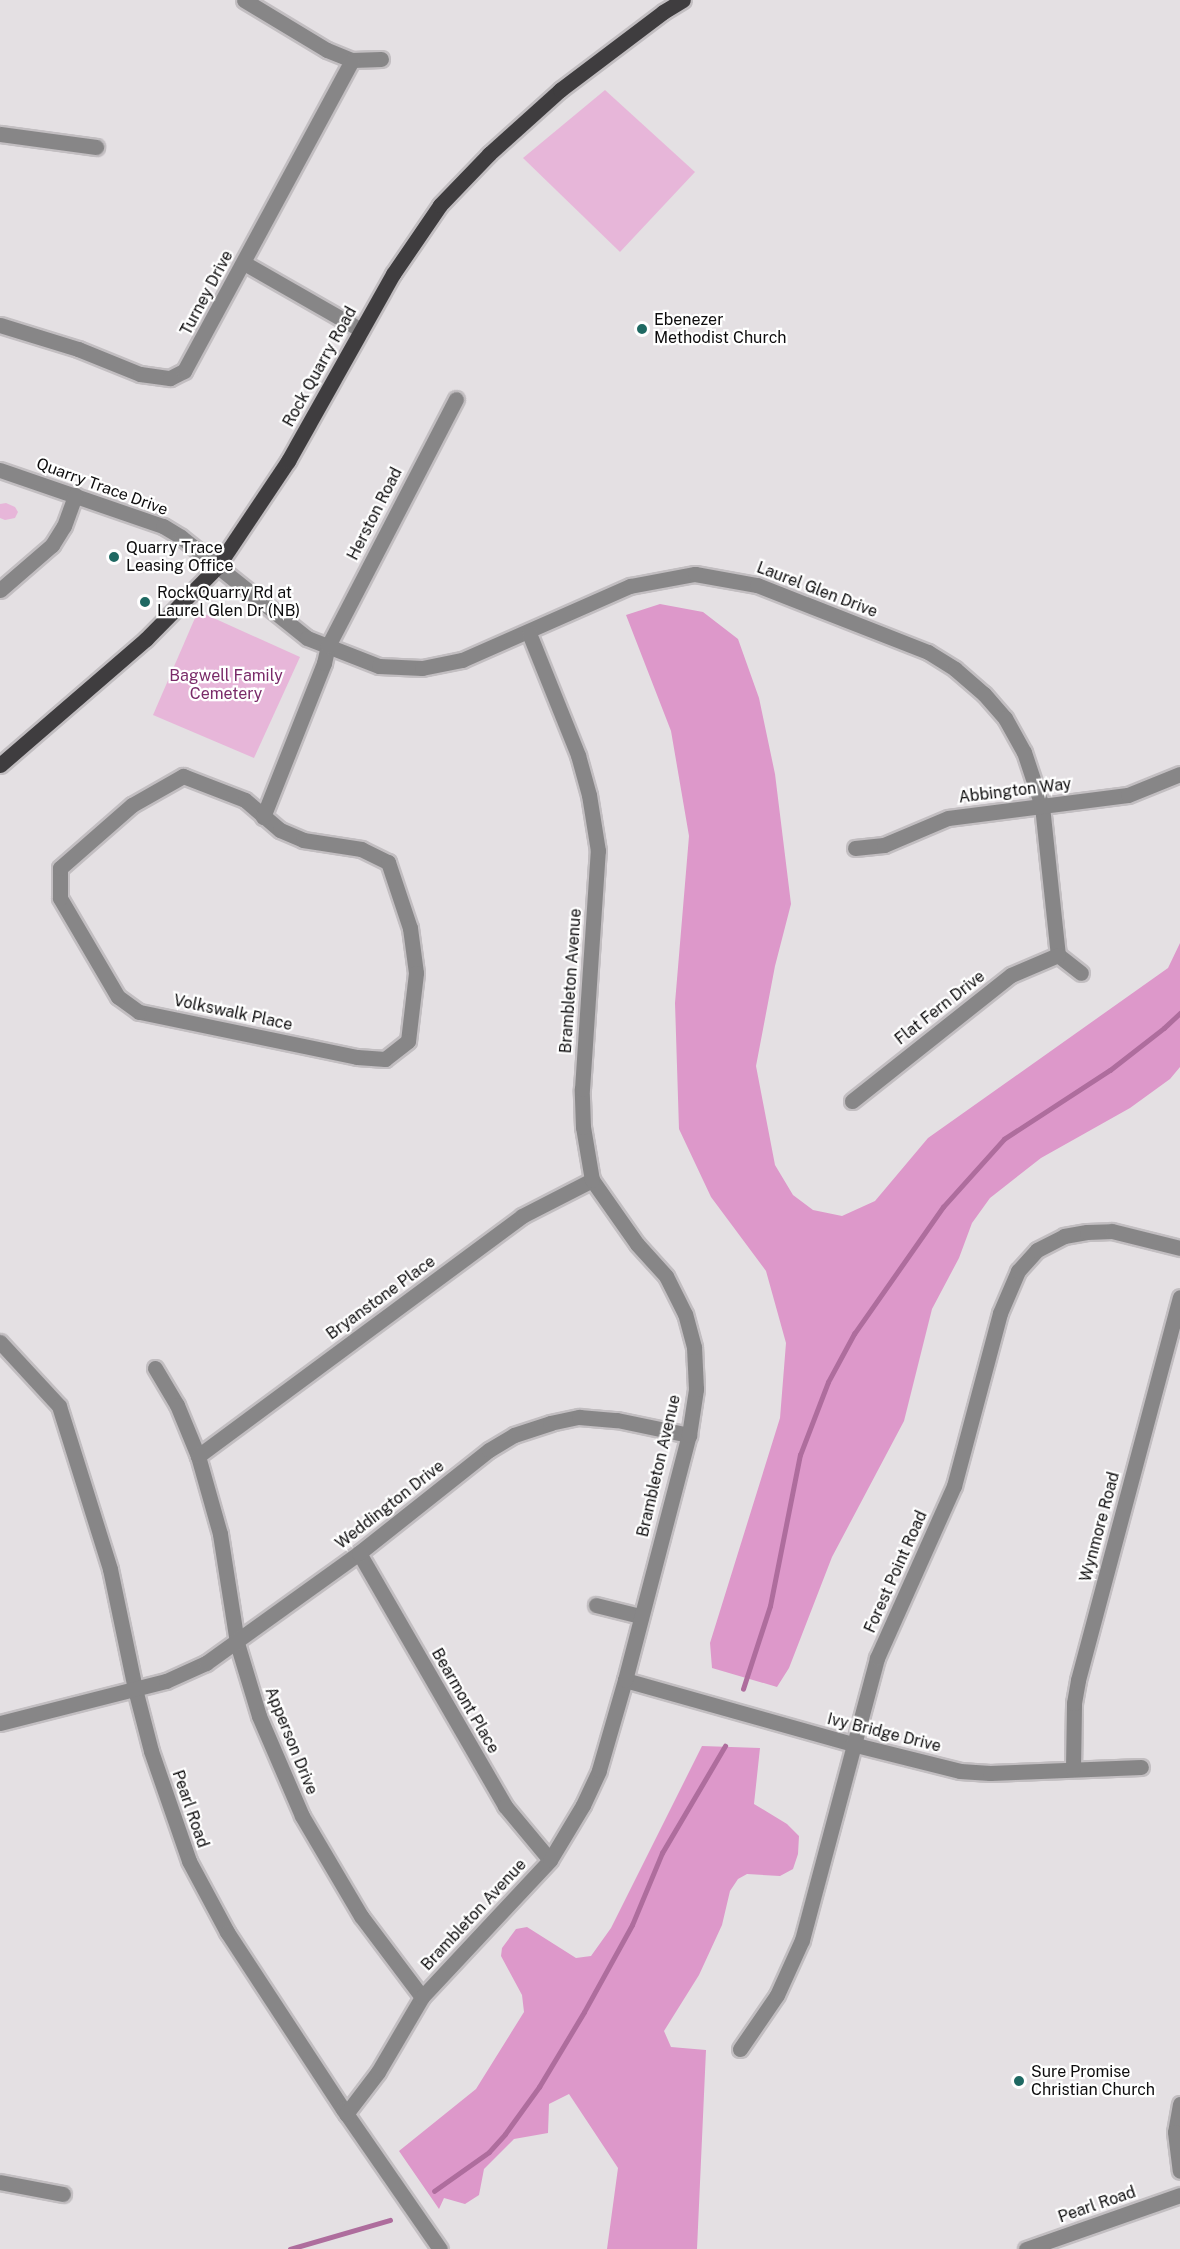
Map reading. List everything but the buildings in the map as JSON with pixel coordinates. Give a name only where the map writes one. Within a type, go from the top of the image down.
[{"type":"main road","name":"Rock Quarry Road","points":[[0,765],[146,639],[217,567],[288,461],[409,247],[434,213],[489,154],[560,90],[663,12],[683,0]]},
{"type":"street","points":[[243,0],[270,7],[327,50],[352,60],[381,59]]},
{"type":"street","name":"Turney Drive","points":[[0,326],[78,349],[140,374],[170,378],[184,371],[192,361],[352,60]]},
{"type":"street","points":[[0,134],[96,147]]},
{"type":"street","points":[[243,264],[361,330]]},
{"type":"street","name":"Herston Road","points":[[262,817],[324,663],[328,646],[456,399]]},
{"type":"street","name":"Quarry Trace Drive","points":[[0,470],[163,526],[181,537],[217,567]]},
{"type":"street","points":[[0,590],[52,544],[64,526],[75,495]]},
{"type":"street","name":"Laurel Glen Drive","points":[[217,567],[307,638],[379,666],[422,668],[462,660],[530,633],[630,586],[662,578],[695,574],[757,585],[928,652],[955,669],[984,694],[1005,718],[1024,752],[1042,807],[1058,955]]},
{"type":"street","name":"Brambleton Avenue","points":[[346,2114],[378,2072],[422,1998],[550,1860],[583,1805],[599,1770],[625,1680],[689,1436],[696,1389],[694,1347],[685,1314],[666,1276],[637,1244],[592,1180],[583,1127],[582,1089],[598,851],[589,795],[578,755],[530,633]]},
{"type":"street","name":"Abbington Way","points":[[855,848],[885,845],[948,818],[1128,795],[1180,774]]},
{"type":"street","name":"Volkswalk Place","points":[[183,776],[245,800],[262,817],[280,830],[303,840],[361,849],[388,862],[410,928],[416,973],[408,1041],[385,1059],[357,1058],[139,1012],[118,997],[60,898],[60,868],[132,805],[183,776]]},
{"type":"street","points":[[1058,955],[1081,973]]},
{"type":"street","name":"Flat Fern Drive","points":[[852,1101],[1011,975],[1058,955]]},
{"type":"street","name":"Bryanstone Place","points":[[198,1456],[522,1216],[592,1180]]},
{"type":"street","name":"Forest Point Road","points":[[740,2049],[777,1995],[802,1940],[852,1744],[877,1658],[954,1486],[1000,1313],[1018,1271],[1037,1250],[1064,1236],[1087,1232],[1112,1231],[1180,1248]]},
{"type":"street","name":"Wynmore Road","points":[[1072,1769],[1074,1703],[1078,1680],[1180,1297]]},
{"type":"street","name":"Pearl Road","points":[[0,1342],[59,1406],[110,1569],[135,1689],[151,1751],[189,1861],[227,1932],[346,2114],[440,2249]]},
{"type":"street","name":"Apperson Drive","points":[[155,1368],[177,1405],[198,1456],[220,1534],[237,1643],[259,1716],[302,1816],[361,1916],[422,1998]]},
{"type":"street","name":"Weddington Drive","points":[[0,1723],[178,1677],[206,1664],[359,1553],[489,1450],[514,1435],[550,1423],[579,1417],[617,1420],[689,1436]]},
{"type":"street","name":"Bearmont Place","points":[[359,1553],[505,1806],[550,1860]]},
{"type":"street","points":[[596,1605],[640,1616]]},
{"type":"street","name":"Ivy Bridge Drive","points":[[625,1680],[852,1744],[960,1771],[990,1773],[1141,1767]]},
{"type":"street","points":[[1180,2104],[1175,2132],[1180,2171]]},
{"type":"street","points":[[0,2182],[63,2194]]},
{"type":"street","name":"Pearl Road","points":[[1026,2249],[1180,2195]]},
{"type":"green space","points":[[605,90],[695,172],[620,252],[523,158]]},
{"type":"green space","points":[[6,503],[15,507],[18,512],[15,518],[5,520],[0,518],[0,504]]},
{"type":"green space","name":"Bagwell Family Cemetery","points":[[198,611],[300,657],[254,758],[153,715]]},
{"type":"shaded area","points":[[660,604],[703,612],[738,639],[759,698],[775,774],[791,904],[775,966],[756,1066],[775,1165],[793,1195],[813,1210],[842,1216],[875,1201],[928,1138],[1168,968],[1180,943],[1180,1067],[1170,1079],[1130,1108],[1041,1158],[990,1198],[972,1223],[959,1258],[932,1309],[904,1421],[832,1557],[789,1668],[777,1687],[712,1668],[710,1643],[780,1418],[786,1343],[766,1271],[711,1197],[679,1129],[675,1003],[689,836],[671,731],[626,615]]},
{"type":"shaded area","points":[[702,1746],[760,1748],[754,1804],[787,1824],[799,1836],[798,1854],[793,1869],[780,1876],[747,1874],[738,1879],[730,1891],[722,1925],[699,1975],[664,2031],[671,2047],[706,2050],[697,2249],[607,2249],[618,2168],[569,2094],[549,2104],[548,2133],[514,2139],[484,2169],[479,2195],[465,2204],[444,2198],[439,2209],[399,2151],[476,2089],[524,2012],[522,1995],[501,1956],[502,1948],[516,1929],[527,1927],[576,1958],[591,1956],[611,1928]]},
{"type":"waterway","points":[[743,1689],[770,1606],[800,1455],[828,1382],[854,1334],[943,1207],[1004,1139],[1110,1070],[1180,1013]]},
{"type":"waterway","points":[[434,2191],[489,2152],[539,2087],[632,1925],[662,1853],[725,1746]]},
{"type":"waterway","points":[[290,2249],[390,2220]]},
{"type":"place","name":"Ebenezer Methodist Church","points":[[642,329]]},
{"type":"place","name":"Quarry Trace Leasing Office","points":[[114,557]]},
{"type":"place","name":"Rock Quarry Rd at Laurel Glen Dr (NB)","points":[[145,602]]},
{"type":"place","name":"Sure Promise Christian Church","points":[[1019,2081]]}]
